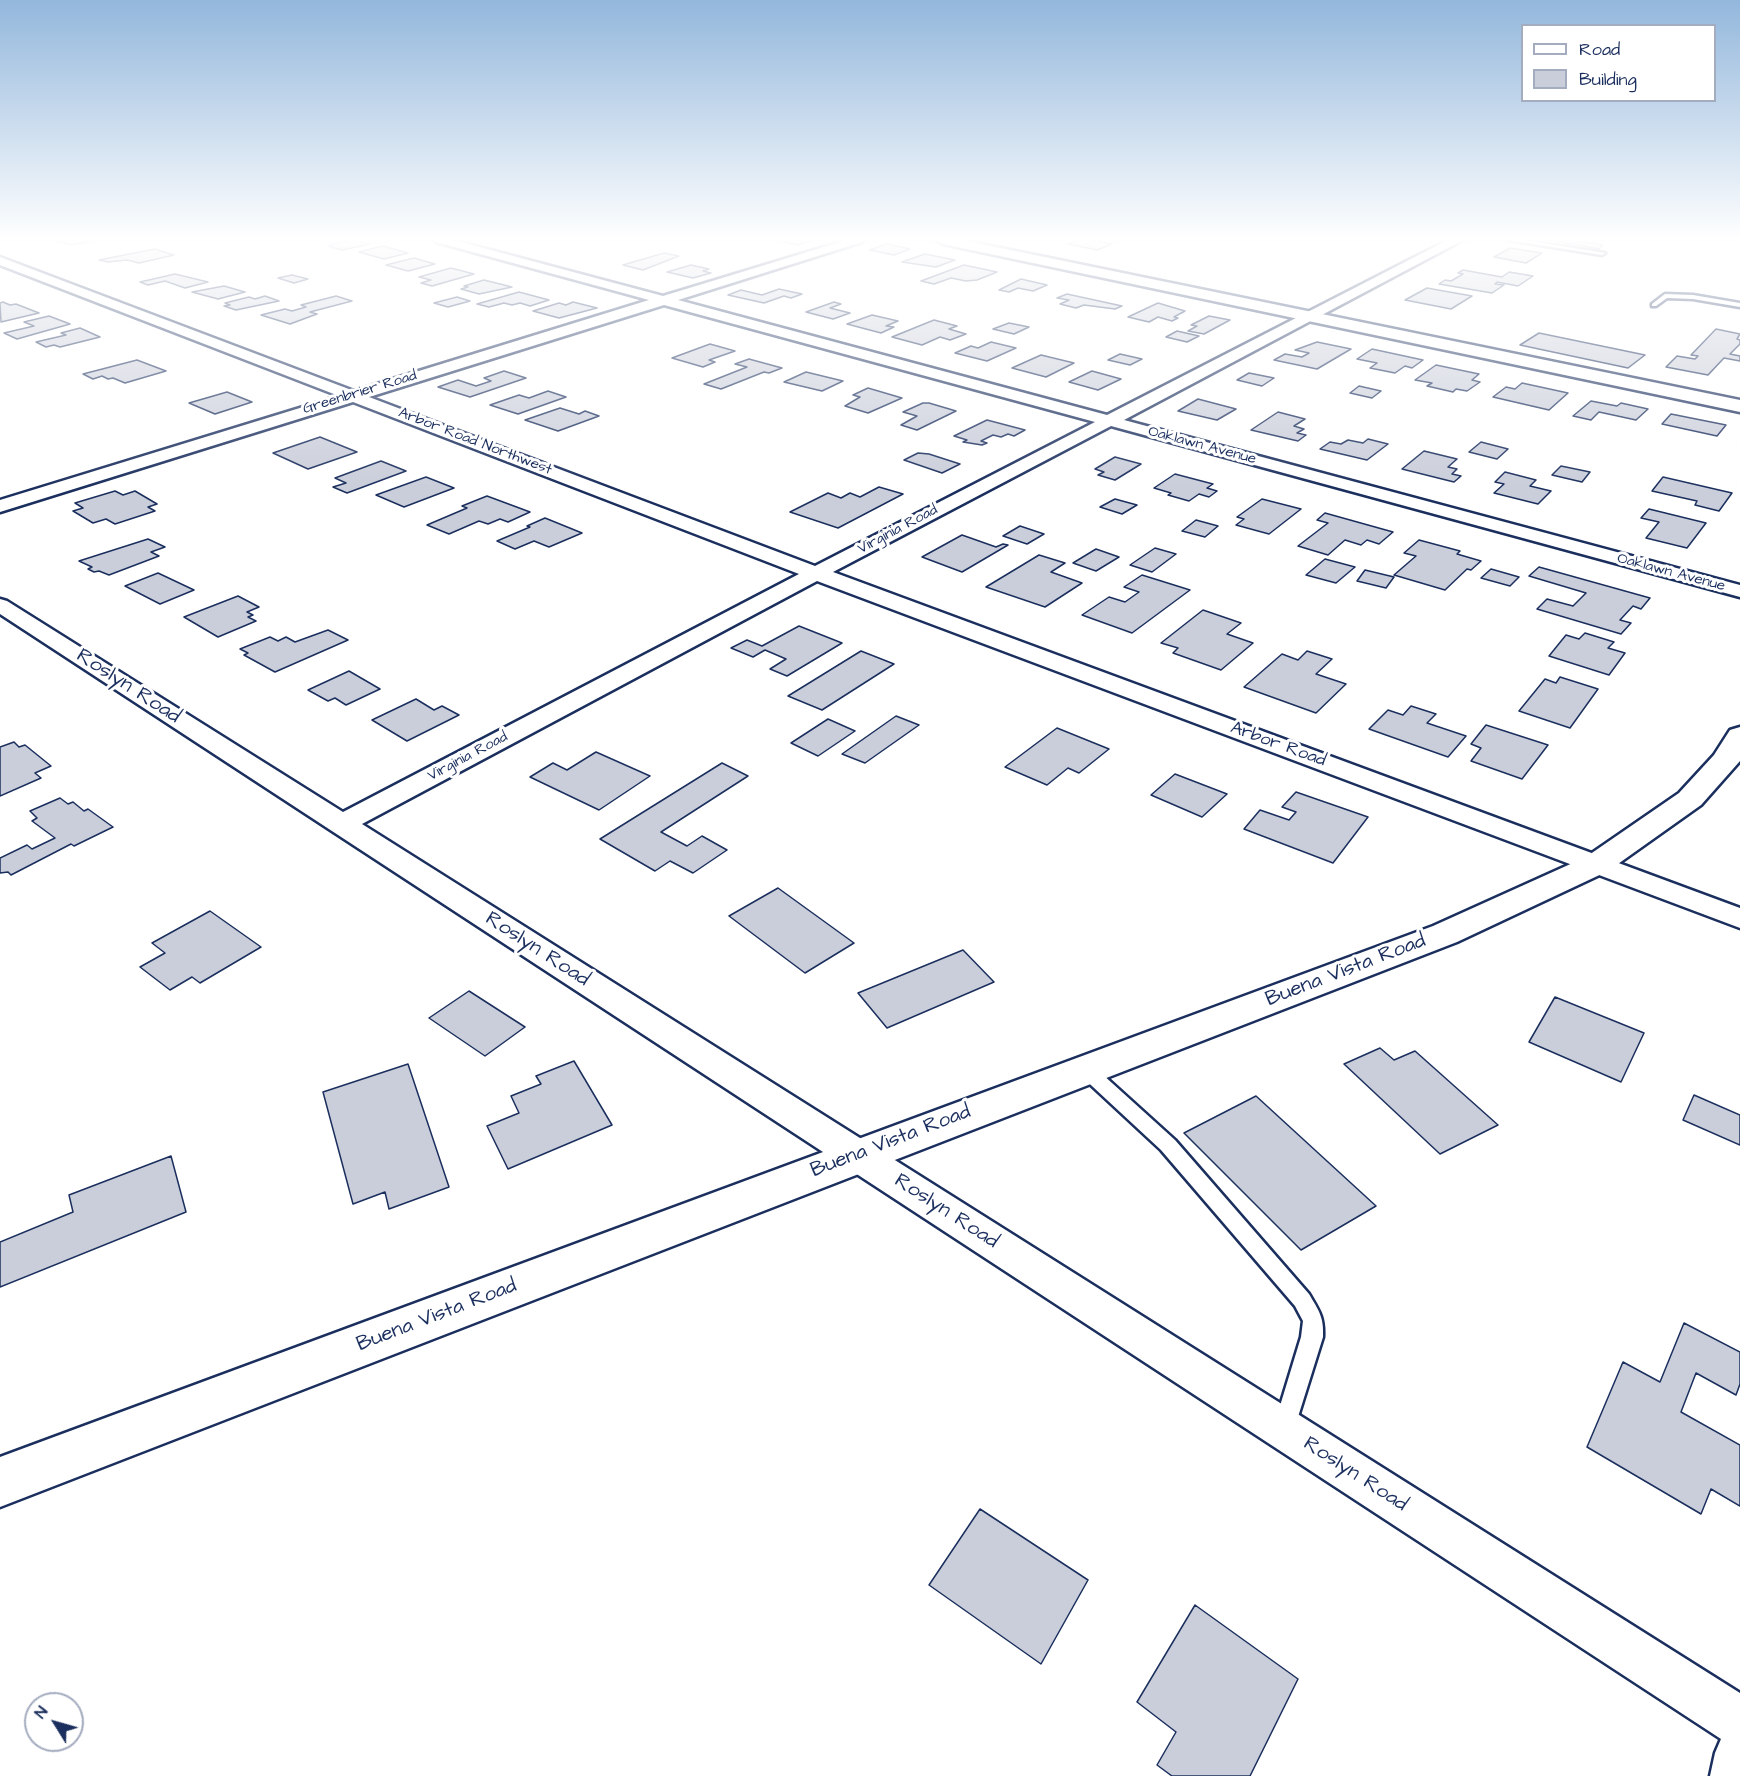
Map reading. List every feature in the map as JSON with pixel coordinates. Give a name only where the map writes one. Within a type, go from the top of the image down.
[{"type":"street","name":"Arbor Road Northwest","points":[[163,323],[816,573]]},
{"type":"street","name":"Greenbrier Road","points":[[0,506],[589,323]]},
{"type":"street","name":"Oaklawn Avenue","points":[[749,323],[1740,591]]},
{"type":"street","name":"Virginia Road","points":[[340,824],[1294,323]]},
{"type":"street","points":[[1340,323],[1740,406]]},
{"type":"street","name":"Arbor Road","points":[[816,573],[1597,864],[1740,920]]},
{"type":"street","name":"Roslyn Road","points":[[0,605],[1740,1722]]},
{"type":"street","name":"Buena Vista Road","points":[[0,1482],[1444,934],[1597,864],[1690,799],[1726,760],[1740,736]]},
{"type":"street","points":[[1736,1776],[1740,1754]]},
{"type":"lane","points":[[1084,1069],[1168,1145],[1302,1300],[1312,1320],[1312,1337],[1284,1429]]},
{"type":"building","points":[[26,323],[70,324],[17,339],[4,333],[34,326]]},
{"type":"building","points":[[893,323],[886,326],[894,327],[881,333],[847,324]]},
{"type":"building","points":[[927,323],[945,323],[957,326],[949,329],[966,334],[950,340],[940,337],[922,345],[892,337]]},
{"type":"building","points":[[1009,323],[1029,327],[1014,334],[993,329]]},
{"type":"building","points":[[1195,323],[1225,323],[1204,334],[1188,331],[1197,326],[1191,325]]},
{"type":"building","points":[[80,328],[100,337],[60,347],[54,345],[46,347],[36,342],[66,335],[61,333]]},
{"type":"building","points":[[1716,329],[1740,334],[1737,339],[1740,340],[1740,344],[1730,354],[1740,356],[1740,361],[1724,358],[1708,375],[1666,367],[1677,356],[1695,359],[1698,356],[1691,355]]},
{"type":"building","points":[[1177,331],[1199,336],[1187,342],[1166,337]]},
{"type":"building","points":[[1539,333],[1645,355],[1628,368],[1520,345]]},
{"type":"building","points":[[991,342],[1016,348],[987,361],[955,353],[971,346],[978,348]]},
{"type":"building","points":[[1317,342],[1351,349],[1317,369],[1274,360],[1285,354],[1302,357],[1309,353],[1295,350]]},
{"type":"building","points":[[710,344],[735,351],[709,360],[715,362],[703,367],[672,358]]},
{"type":"building","points":[[1372,349],[1423,360],[1412,368],[1405,366],[1395,373],[1370,368],[1377,363],[1357,359]]},
{"type":"building","points":[[1120,354],[1142,359],[1130,365],[1108,360]]},
{"type":"building","points":[[1041,355],[1074,363],[1046,377],[1012,368]]},
{"type":"building","points":[[749,359],[782,368],[769,373],[764,372],[721,389],[704,384],[747,367],[735,364]]},
{"type":"building","points":[[137,360],[166,371],[125,383],[102,376],[93,379],[83,374]]},
{"type":"building","points":[[1436,365],[1479,374],[1472,380],[1480,382],[1467,391],[1456,389],[1453,392],[1427,386],[1432,383],[1415,380]]},
{"type":"building","points":[[504,371],[526,378],[470,397],[438,387],[458,380],[476,386],[491,381],[484,378]]},
{"type":"building","points":[[1092,371],[1121,379],[1098,390],[1069,382]]},
{"type":"building","points":[[806,372],[843,381],[822,391],[784,382]]},
{"type":"building","points":[[1249,373],[1274,378],[1262,386],[1237,380]]},
{"type":"building","points":[[1522,383],[1568,393],[1549,410],[1493,397],[1506,387],[1515,389]]},
{"type":"building","points":[[1359,386],[1381,391],[1372,398],[1350,393]]},
{"type":"building","points":[[868,388],[902,398],[868,413],[845,406],[860,397],[853,395]]},
{"type":"building","points":[[548,391],[566,397],[518,414],[490,405],[519,395],[529,398]]},
{"type":"building","points":[[227,392],[252,402],[215,414],[189,403]]},
{"type":"building","points":[[1198,399],[1236,409],[1217,420],[1178,411]]},
{"type":"building","points":[[1591,401],[1617,406],[1621,403],[1648,409],[1636,420],[1599,412],[1591,420],[1573,416]]},
{"type":"building","points":[[923,403],[956,411],[917,430],[901,425],[917,416],[903,412]]},
{"type":"building","points":[[560,408],[579,414],[585,411],[599,416],[558,431],[525,420]]},
{"type":"building","points":[[1278,412],[1305,419],[1294,426],[1304,429],[1297,433],[1306,435],[1298,441],[1251,430]]},
{"type":"building","points":[[1671,414],[1726,425],[1717,436],[1662,424]]},
{"type":"building","points":[[987,420],[1025,430],[1014,436],[993,435],[981,441],[987,443],[982,445],[963,442],[967,440],[954,436]]},
{"type":"building","points":[[320,437],[357,452],[308,469],[273,453]]},
{"type":"building","points":[[1368,439],[1388,444],[1367,460],[1320,449],[1330,442],[1341,444],[1348,440],[1363,443]]},
{"type":"building","points":[[1481,442],[1508,449],[1497,459],[1469,452]]},
{"type":"building","points":[[1424,451],[1457,459],[1448,467],[1457,469],[1452,474],[1461,476],[1454,482],[1402,469]]},
{"type":"building","points":[[918,453],[929,454],[960,464],[942,473],[904,460]]},
{"type":"building","points":[[1115,457],[1141,464],[1115,480],[1098,475],[1104,472],[1095,469]]},
{"type":"building","points":[[381,461],[406,471],[347,493],[333,487],[346,483],[335,478]]},
{"type":"building","points":[[1561,466],[1590,472],[1582,482],[1552,475]]},
{"type":"building","points":[[1505,472],[1536,480],[1530,486],[1551,491],[1538,504],[1494,493],[1504,484],[1495,482]]},
{"type":"building","points":[[1175,474],[1213,484],[1207,488],[1217,491],[1209,497],[1199,494],[1189,501],[1154,488]]},
{"type":"building","points":[[426,477],[454,488],[404,507],[376,495]]},
{"type":"building","points":[[1663,477],[1732,493],[1719,511],[1695,505],[1697,501],[1652,491]]},
{"type":"building","points":[[879,487],[903,494],[838,528],[790,512],[828,493],[841,498],[850,493],[860,497]]},
{"type":"building","points":[[115,491],[123,495],[135,491],[157,504],[148,507],[155,511],[115,524],[106,519],[93,523],[73,511],[83,508],[75,503]]},
{"type":"building","points":[[487,496],[530,512],[508,522],[500,519],[488,524],[479,521],[449,534],[427,525],[467,508],[462,506]]},
{"type":"building","points":[[1115,499],[1137,505],[1122,514],[1100,507]]},
{"type":"building","points":[[1262,499],[1301,509],[1269,534],[1236,525],[1244,519],[1237,517]]},
{"type":"building","points":[[1649,509],[1706,523],[1687,548],[1646,538],[1659,522],[1641,518]]},
{"type":"building","points":[[1325,513],[1393,532],[1379,544],[1367,540],[1361,545],[1345,540],[1328,555],[1298,546],[1328,523],[1317,520]]},
{"type":"building","points":[[545,518],[582,533],[549,547],[534,541],[515,549],[497,541],[530,527],[527,526]]},
{"type":"building","points":[[1196,520],[1218,526],[1205,537],[1182,531]]},
{"type":"building","points":[[1020,526],[1044,534],[1027,544],[1003,536]]},
{"type":"building","points":[[962,535],[996,547],[1003,544],[1008,545],[962,572],[922,557]]},
{"type":"building","points":[[148,539],[165,547],[151,552],[159,556],[109,575],[99,571],[94,572],[88,569],[92,567],[79,561]]},
{"type":"building","points":[[1419,540],[1460,551],[1457,554],[1481,561],[1471,570],[1467,569],[1445,590],[1394,575],[1416,556],[1404,553]]},
{"type":"building","points":[[1155,548],[1176,554],[1152,572],[1130,565]]},
{"type":"building","points":[[1096,549],[1119,557],[1096,571],[1073,563]]},
{"type":"building","points":[[1039,555],[1065,563],[1051,572],[1082,583],[1045,607],[986,587]]},
{"type":"building","points":[[1325,559],[1355,567],[1336,583],[1306,575]]},
{"type":"building","points":[[1539,567],[1650,598],[1641,609],[1633,606],[1620,620],[1631,623],[1621,634],[1537,609],[1547,599],[1573,606],[1586,593],[1529,576]]},
{"type":"building","points":[[1491,569],[1519,577],[1510,586],[1481,578]]},
{"type":"building","points":[[1365,570],[1394,577],[1386,588],[1357,581]]},
{"type":"building","points":[[158,573],[194,590],[160,604],[125,586]]},
{"type":"building","points":[[1142,575],[1190,590],[1132,633],[1082,615],[1109,597],[1125,602],[1139,592],[1124,587]]},
{"type":"building","points":[[238,596],[259,607],[247,612],[253,615],[248,617],[256,621],[218,637],[184,617]]},
{"type":"building","points":[[1203,610],[1241,623],[1227,634],[1253,643],[1221,670],[1173,653],[1178,648],[1161,643]]},
{"type":"building","points":[[799,626],[842,643],[787,676],[770,669],[786,659],[765,650],[753,657],[731,648],[747,640],[762,646]]},
{"type":"building","points":[[328,630],[348,640],[275,672],[244,655],[248,653],[240,649],[270,637],[278,641],[286,637],[295,642]]},
{"type":"building","points":[[1585,633],[1614,642],[1608,648],[1625,653],[1609,675],[1549,656],[1566,635],[1579,639]]},
{"type":"building","points":[[861,651],[894,664],[822,710],[788,696]]},
{"type":"building","points":[[1307,651],[1332,659],[1316,674],[1346,684],[1316,713],[1244,687],[1282,654],[1298,660]]},
{"type":"building","points":[[349,671],[380,689],[346,705],[335,698],[328,701],[308,690]]},
{"type":"building","points":[[1560,677],[1598,689],[1570,728],[1519,711],[1545,679],[1556,683]]},
{"type":"building","points":[[416,699],[434,710],[442,706],[459,715],[407,741],[372,720]]},
{"type":"building","points":[[1411,706],[1436,714],[1427,723],[1466,736],[1448,757],[1369,729],[1388,710],[1403,715]]},
{"type":"building","points":[[896,716],[919,725],[865,763],[842,754]]},
{"type":"building","points":[[828,719],[855,731],[818,756],[791,743]]},
{"type":"building","points":[[1486,725],[1548,745],[1522,779],[1471,761],[1481,748],[1471,744]]},
{"type":"building","points":[[1057,728],[1109,749],[1079,773],[1068,768],[1047,785],[1005,767]]},
{"type":"building","points":[[14,742],[19,747],[25,745],[51,766],[35,773],[41,778],[0,796],[0,747]]},
{"type":"building","points":[[596,752],[650,776],[599,810],[530,777],[553,763],[567,770]]},
{"type":"building","points":[[722,763],[748,776],[661,832],[687,846],[702,836],[727,850],[693,873],[670,861],[655,871],[600,839]]},
{"type":"building","points":[[1175,774],[1227,794],[1202,817],[1151,795]]},
{"type":"building","points":[[1296,792],[1368,817],[1333,863],[1244,829],[1260,810],[1289,820],[1296,812],[1282,807]]},
{"type":"building","points":[[60,798],[68,804],[73,802],[84,811],[88,809],[113,827],[74,846],[71,844],[11,875],[8,872],[0,873],[0,858],[27,845],[32,849],[55,838],[32,821],[37,818],[30,811]]},
{"type":"building","points":[[778,888],[854,943],[805,973],[729,916]]},
{"type":"building","points":[[210,911],[261,947],[200,983],[192,977],[170,990],[140,967],[165,953],[152,943]]},
{"type":"building","points":[[963,950],[994,982],[887,1028],[858,993]]},
{"type":"building","points":[[469,991],[525,1027],[485,1056],[429,1018]]},
{"type":"building","points":[[1555,997],[1644,1033],[1621,1082],[1529,1042]]},
{"type":"building","points":[[1380,1048],[1394,1060],[1415,1051],[1498,1125],[1440,1154],[1344,1064]]},
{"type":"building","points":[[574,1061],[612,1125],[508,1169],[487,1126],[519,1113],[511,1096],[541,1084],[536,1076]]},
{"type":"building","points":[[408,1064],[449,1187],[389,1209],[385,1192],[353,1204],[323,1092]]},
{"type":"building","points":[[1694,1095],[1740,1115],[1740,1145],[1683,1120]]},
{"type":"building","points":[[1256,1096],[1376,1206],[1301,1250],[1184,1133]]},
{"type":"building","points":[[171,1156],[186,1212],[0,1287],[0,1242],[73,1212],[69,1195]]},
{"type":"building","points":[[1684,1323],[1740,1352],[1740,1384],[1736,1395],[1696,1373],[1681,1412],[1740,1445],[1740,1506],[1711,1489],[1701,1514],[1587,1447],[1623,1362],[1660,1382]]},
{"type":"building","points":[[980,1509],[1088,1580],[1041,1664],[929,1585]]},
{"type":"building","points":[[1195,1605],[1298,1679],[1250,1776],[1172,1776],[1157,1765],[1176,1732],[1137,1702]]}]
